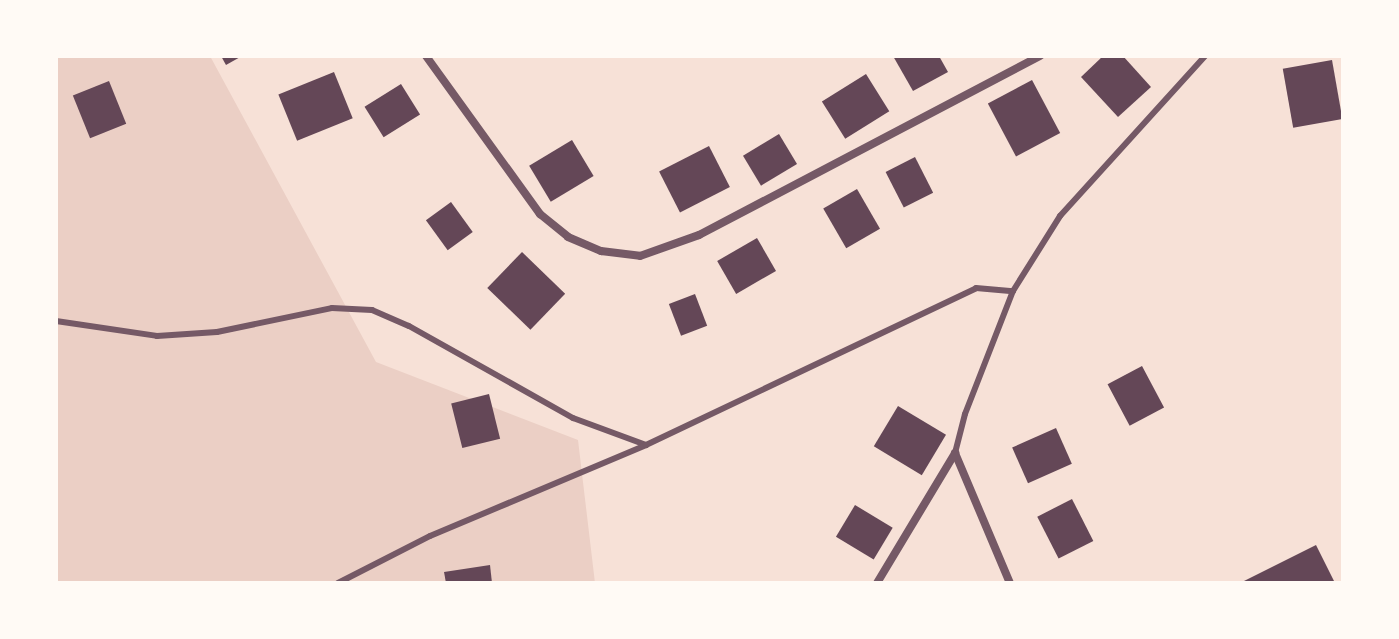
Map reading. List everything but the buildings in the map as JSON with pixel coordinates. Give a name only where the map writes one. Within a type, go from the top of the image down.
[{"type":"street","points":[[426,56],[540,214],[568,237],[601,251],[640,256],[699,235],[1040,56]]},
{"type":"street","points":[[877,583],[955,453]]},
{"type":"street","points":[[955,453],[1010,583]]},
{"type":"lane","points":[[955,453],[965,414],[1013,291],[1060,216],[1205,56]]},
{"type":"lane","points":[[338,583],[430,536],[646,445],[976,288],[1013,291]]},
{"type":"lane","points":[[56,321],[157,336],[217,332],[332,308],[372,310],[409,326],[573,418],[646,445]]},
{"type":"shaded area","points":[[56,56],[210,56],[376,362],[578,440],[595,583],[56,583]]}]
